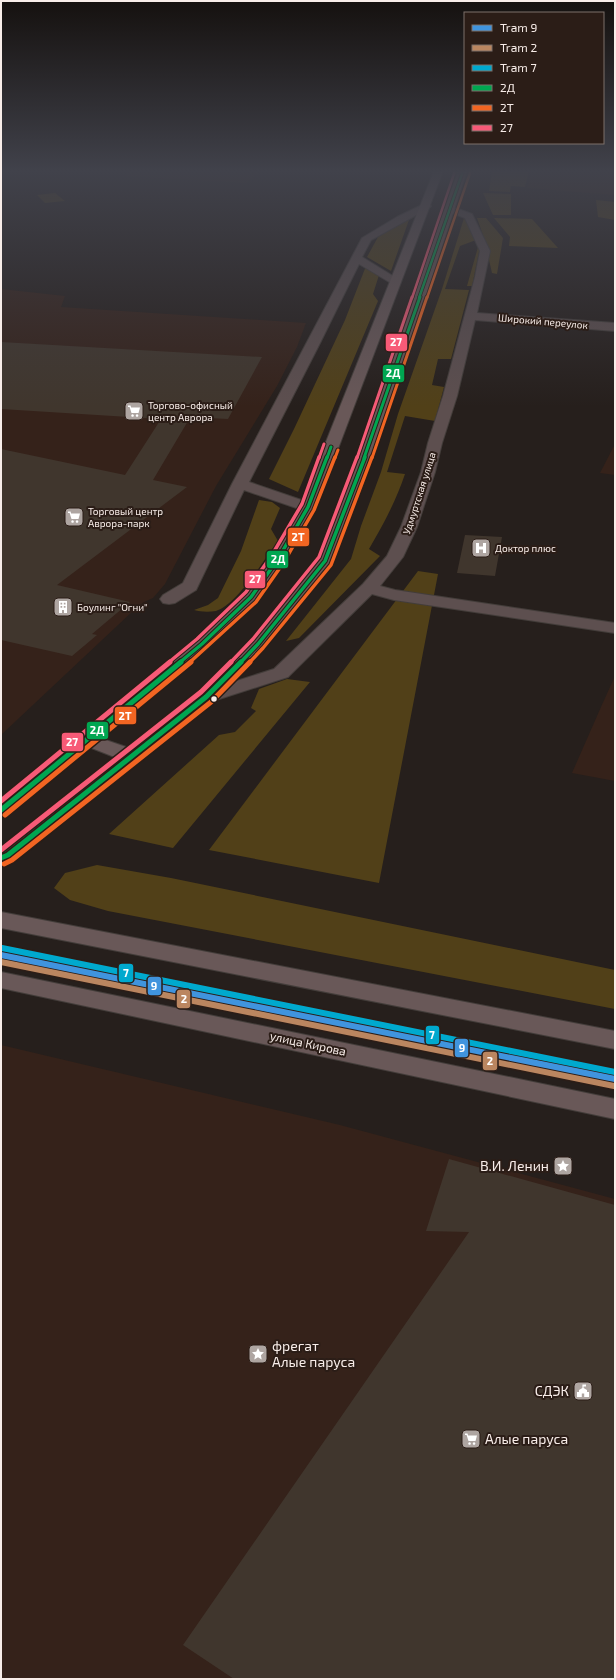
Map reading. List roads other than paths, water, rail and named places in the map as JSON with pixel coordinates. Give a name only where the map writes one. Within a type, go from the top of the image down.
[{"type":"main road","points":[[1,810],[202,644],[251,596],[278,559],[308,507],[408,249]]},
{"type":"main road","name":"Удмуртская улица","points":[[1,858],[8,855],[206,697],[258,644],[324,561],[356,482],[436,249]]},
{"type":"main road","points":[[87,740],[132,756]]},
{"type":"main road","points":[[1,920],[615,1040]]},
{"type":"main road","name":"улица Кирова","points":[[1,980],[615,1108]]},
{"type":"street","points":[[169,599],[190,586],[240,484],[314,343],[334,300],[362,249]]},
{"type":"street","name":"Удмуртская улица","points":[[206,697],[281,673],[369,588],[395,557],[409,527],[428,472],[471,316],[485,249]]},
{"type":"street","points":[[357,258],[395,280]]},
{"type":"street","name":"Широкий переулок","points":[[471,316],[615,327]]},
{"type":"street","points":[[240,484],[308,507]]},
{"type":"street","points":[[369,588],[394,595],[615,628]]},
{"type":"tram line","name":"7","points":[[2,948],[615,1072]]},
{"type":"tram line","name":"9","points":[[1,955],[615,1079]]},
{"type":"tram line","name":"2","points":[[1,962],[614,1086]]},
{"type":"place","name":"Торгово-офисный центр Аврора","points":[[134,411]]},
{"type":"place","name":"Торговый центр Аврора-парк","points":[[74,517]]},
{"type":"place","name":"Доктор плюс","points":[[481,548]]},
{"type":"place","name":"Боулинг \"Огни\"","points":[[63,607]]},
{"type":"place","name":"В.И. Ленин","points":[[563,1166]]},
{"type":"place","name":"фрегат Алые паруса","points":[[258,1354]]},
{"type":"place","name":"СДЭК","points":[[583,1391]]},
{"type":"place","name":"Алые паруса","points":[[471,1439]]}]
